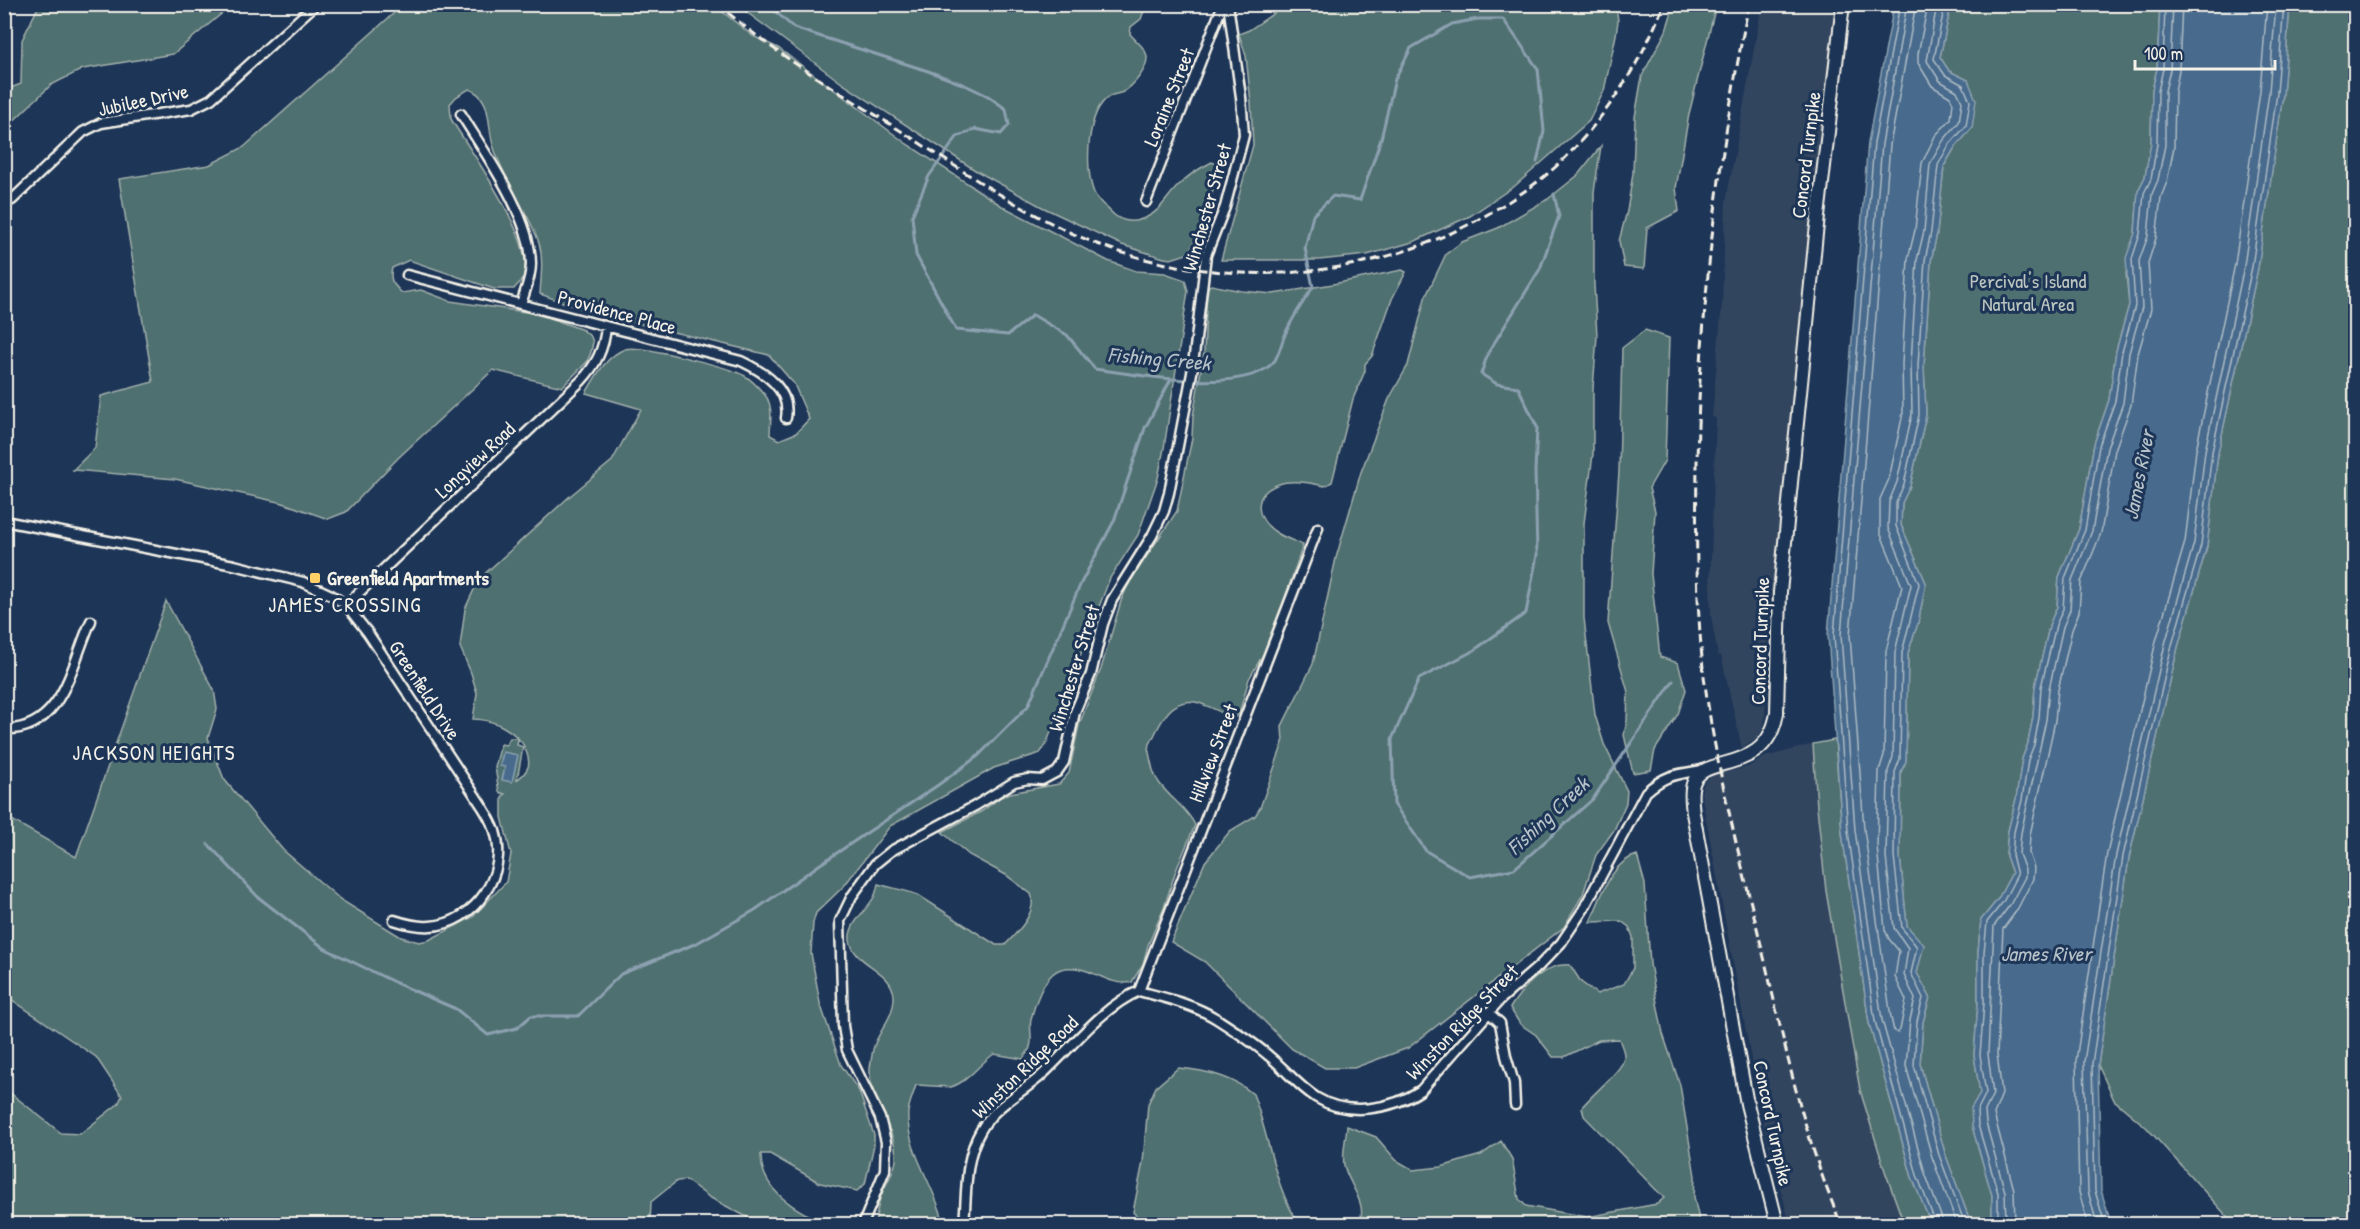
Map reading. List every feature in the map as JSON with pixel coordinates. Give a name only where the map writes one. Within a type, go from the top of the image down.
[{"type":"street","name":"Jubilee Drive","points":[[4,204],[12,200],[83,132],[101,123],[191,109],[211,99],[316,4]]},
{"type":"street","name":"Loraine Street","points":[[1146,202],[1226,4]]},
{"type":"street","name":"Winchester Street","points":[[863,1224],[885,1170],[886,1142],[880,1118],[847,1050],[843,1026],[840,921],[852,897],[875,864],[891,851],[975,806],[1014,782],[1049,777],[1057,772],[1064,762],[1075,712],[1091,674],[1103,624],[1112,600],[1152,536],[1164,511],[1192,373],[1206,255],[1225,207],[1244,135],[1241,97],[1226,4]]},
{"type":"street","name":"Concord Turnpike","points":[[1777,1224],[1747,1104],[1693,813],[1692,785],[1703,770],[1753,754],[1762,747],[1774,728],[1777,713],[1780,592],[1816,234],[1843,4]]},
{"type":"street","points":[[461,114],[499,175],[528,240],[531,270],[521,304]]},
{"type":"street","name":"Providence Place","points":[[407,275],[716,353],[749,365],[770,378],[784,396],[788,407],[786,418]]},
{"type":"street","name":"Longview Road","points":[[346,605],[581,381],[597,362],[606,327]]},
{"type":"street","name":"Greenfield Drive","points":[[4,521],[234,565],[285,577],[331,595],[346,605],[368,633],[482,806],[495,832],[497,843],[492,881],[484,896],[467,913],[433,927],[412,926],[394,920]]},
{"type":"street","name":"Hillview Street","points":[[1139,991],[1318,528]]},
{"type":"street","points":[[4,729],[31,725],[52,710],[64,689],[91,621]]},
{"type":"street","name":"Winston Ridge Street","points":[[1139,991],[1190,1006],[1214,1017],[1269,1056],[1317,1098],[1334,1105],[1353,1108],[1382,1107],[1410,1097],[1421,1090],[1488,1012],[1561,943],[1583,910],[1646,792],[1658,781],[1672,774],[1703,770]]},
{"type":"street","name":"Winston Ridge Road","points":[[964,1224],[967,1174],[971,1153],[981,1129],[999,1109],[1040,1076],[1094,1023],[1124,998],[1139,991]]},
{"type":"street","points":[[1488,1012],[1500,1023],[1514,1083],[1515,1105]]},
{"type":"shaded area","points":[[1762,5],[1835,5],[1767,647],[1765,719],[1757,739],[1742,748],[1721,655],[1718,656],[1711,615],[1716,418],[1712,417],[1722,303],[1726,202]]},
{"type":"shaded area","points":[[1813,744],[1826,891],[1860,1090],[1904,1224],[1790,1224],[1764,1127],[1701,792],[1704,783],[1712,775],[1748,767],[1765,757]]},
{"type":"green space","points":[[39,4],[232,5],[173,54],[83,69],[51,85],[5,129],[5,90],[21,84],[22,40]]},
{"type":"green space","points":[[1616,4],[1618,21],[1604,91],[1589,121],[1516,185],[1470,216],[1413,242],[1367,255],[1319,260],[1221,260],[1253,145],[1246,56],[1239,34],[1277,11],[1278,5]]},
{"type":"green space","points":[[403,5],[714,5],[753,36],[778,48],[907,144],[1002,206],[1108,261],[1136,271],[1165,273],[1185,280],[1188,291],[1158,478],[1138,535],[1110,578],[1046,745],[1040,753],[994,768],[890,826],[844,886],[816,913],[811,953],[820,1003],[841,1065],[859,1091],[874,1135],[874,1145],[865,1184],[857,1191],[820,1183],[770,1154],[761,1154],[762,1167],[774,1189],[793,1206],[828,1224],[760,1224],[709,1197],[686,1180],[677,1181],[651,1202],[650,1224],[5,1224],[4,1088],[61,1133],[80,1134],[118,1104],[122,1096],[96,1057],[5,995],[5,816],[76,857],[166,601],[214,690],[217,709],[208,738],[224,779],[283,850],[341,900],[401,937],[419,942],[429,940],[473,917],[506,882],[511,854],[502,817],[502,797],[505,794],[499,792],[495,767],[501,744],[506,745],[510,738],[518,738],[497,724],[473,719],[477,693],[460,647],[465,609],[479,579],[612,461],[641,409],[586,393],[602,367],[618,352],[634,348],[685,358],[737,372],[753,382],[768,399],[771,415],[770,435],[779,440],[796,433],[809,419],[794,384],[769,355],[594,313],[540,294],[542,260],[538,240],[498,160],[486,106],[477,93],[469,89],[450,104],[451,119],[500,197],[512,221],[521,243],[525,263],[523,278],[514,289],[494,289],[409,260],[392,268],[391,279],[402,293],[421,290],[450,301],[539,314],[583,330],[593,342],[591,352],[587,362],[562,387],[493,370],[398,458],[346,512],[328,519],[283,503],[175,479],[73,470],[95,448],[101,396],[153,382],[119,179],[209,165],[244,147]],"holes":[[[518,739],[523,744],[529,764],[524,774],[517,780],[523,747],[517,745]]]},
{"type":"green space","points":[[737,5],[1146,5],[1141,19],[1131,27],[1130,34],[1146,52],[1146,64],[1131,86],[1123,92],[1110,96],[1102,103],[1096,114],[1090,140],[1090,180],[1100,202],[1114,215],[1122,220],[1137,221],[1156,211],[1194,172],[1212,162],[1218,165],[1217,179],[1190,253],[1171,259],[1122,245],[1042,207],[975,170],[843,84]]},
{"type":"green space","points":[[1674,5],[1716,5],[1689,114],[1676,188],[1679,211],[1647,228],[1644,269],[1624,267],[1619,241],[1633,173],[1635,117],[1642,76],[1666,31]]},
{"type":"green space","name":"Percival's Island Natural Area","points":[[1951,5],[2160,5],[2157,69],[2152,90],[2151,143],[2145,177],[2138,191],[2135,233],[2126,273],[2129,305],[2116,351],[2109,400],[2094,444],[2079,529],[2059,577],[2057,607],[2050,623],[2035,687],[2033,717],[2008,831],[2006,856],[2012,873],[1998,899],[1981,920],[1974,1055],[1980,1093],[1972,1126],[1992,1195],[1992,1224],[1971,1224],[1945,1153],[1920,1064],[1923,1022],[1930,997],[1917,973],[1923,945],[1907,926],[1900,856],[1901,772],[1906,761],[1908,653],[1918,623],[1926,583],[1901,525],[1902,503],[1910,486],[1926,415],[1924,365],[1931,261],[1937,233],[1944,166],[1954,149],[1972,128],[1968,80],[1949,71],[1940,57]]},
{"type":"green space","points":[[2290,5],[2355,5],[2355,1224],[2234,1224],[2147,1128],[2114,1100],[2098,1065],[2129,858],[2178,647],[2207,546],[2218,453],[2258,268],[2283,94]]},
{"type":"green space","points":[[1601,146],[1594,192],[1594,285],[1597,336],[1593,389],[1593,454],[1584,523],[1584,618],[1595,715],[1604,744],[1627,791],[1626,803],[1614,830],[1596,855],[1583,894],[1564,927],[1408,1048],[1354,1068],[1325,1068],[1292,1049],[1205,962],[1171,942],[1205,862],[1230,831],[1255,816],[1260,808],[1283,743],[1282,726],[1313,664],[1336,558],[1361,472],[1389,399],[1408,365],[1425,298],[1446,254],[1462,242],[1498,228],[1548,199],[1577,176]]},
{"type":"green space","points":[[1402,270],[1406,272],[1392,299],[1372,356],[1365,364],[1365,371],[1353,399],[1332,482],[1325,486],[1302,482],[1279,484],[1270,488],[1260,500],[1259,507],[1264,521],[1280,535],[1303,545],[1270,642],[1249,679],[1239,714],[1235,717],[1230,716],[1195,702],[1178,704],[1165,716],[1148,748],[1157,780],[1195,825],[1148,945],[1143,964],[1132,982],[1123,983],[1114,982],[1080,969],[1061,969],[1055,972],[1045,983],[1038,998],[1031,1019],[1031,1044],[1023,1059],[994,1054],[957,1085],[951,1087],[916,1085],[908,1112],[908,1126],[916,1154],[944,1224],[875,1224],[880,1198],[896,1160],[892,1136],[873,1092],[870,1068],[874,1046],[890,1016],[894,996],[887,979],[858,956],[853,948],[850,940],[852,928],[874,897],[878,884],[918,895],[996,945],[1005,945],[1029,915],[1032,908],[1031,894],[1006,875],[969,855],[942,832],[982,811],[1001,797],[1010,793],[1059,784],[1069,773],[1079,725],[1101,669],[1121,601],[1129,583],[1177,511],[1192,438],[1193,416],[1204,353],[1207,288],[1211,285],[1273,294]]},
{"type":"green space","points":[[1645,330],[1669,338],[1665,460],[1649,488],[1655,511],[1651,574],[1660,657],[1678,663],[1686,690],[1678,714],[1655,750],[1651,770],[1633,773],[1624,735],[1628,692],[1608,623],[1619,472],[1622,348]]},
{"type":"green space","points":[[1835,740],[1842,832],[1869,1023],[1912,1177],[1931,1224],[1904,1224],[1860,1090],[1826,891],[1817,807],[1813,744]]},
{"type":"green space","points":[[1637,855],[1645,884],[1650,964],[1663,1034],[1680,1085],[1695,1176],[1694,1197],[1700,1224],[1358,1224],[1361,1217],[1360,1202],[1344,1165],[1347,1126],[1376,1137],[1396,1160],[1413,1170],[1441,1167],[1481,1155],[1501,1141],[1512,1159],[1519,1199],[1526,1206],[1587,1217],[1657,1204],[1664,1198],[1584,1116],[1582,1107],[1613,1076],[1622,1063],[1624,1053],[1619,1039],[1599,1040],[1564,1057],[1553,1057],[1536,1035],[1520,1024],[1510,1008],[1535,978],[1561,965],[1570,965],[1581,982],[1597,994],[1624,984],[1633,968],[1633,937],[1629,927],[1621,921],[1590,922],[1613,873],[1628,859]]},
{"type":"green space","points":[[1178,1068],[1198,1070],[1227,1078],[1253,1094],[1283,1193],[1299,1224],[1144,1224],[1133,1212],[1143,1162],[1148,1104],[1156,1087]]},
{"type":"water","points":[[1894,5],[1951,5],[1940,57],[1949,71],[1968,80],[1976,100],[1972,128],[1954,149],[1944,166],[1937,233],[1931,261],[1924,365],[1926,415],[1910,486],[1902,503],[1901,525],[1926,583],[1918,623],[1908,653],[1906,761],[1901,772],[1900,856],[1907,926],[1924,945],[1917,973],[1930,997],[1923,1022],[1920,1064],[1945,1153],[1971,1224],[1931,1224],[1912,1177],[1869,1023],[1842,832],[1828,635],[1868,142]]},
{"type":"water","name":"James River","points":[[2160,5],[2290,5],[2283,94],[2258,268],[2218,453],[2207,546],[2178,647],[2129,858],[2098,1065],[2101,1190],[2111,1224],[1992,1224],[1992,1195],[1972,1126],[1971,1108],[1980,1093],[1974,1055],[1981,920],[1998,899],[2012,873],[2006,856],[2008,831],[2033,717],[2035,687],[2050,623],[2057,607],[2059,577],[2079,529],[2094,444],[2109,400],[2116,351],[2129,305],[2126,258],[2135,233],[2138,191],[2145,177],[2151,143],[2152,90],[2157,69]]},
{"type":"water","points":[[503,752],[518,755],[512,782],[502,780],[505,767],[500,766]]},
{"type":"waterway","name":"Fishing Creek","points":[[767,4],[794,28],[965,85],[988,96],[1006,109],[1009,125],[1001,134],[975,129],[957,137],[929,176],[912,216],[916,255],[956,330],[1008,335],[1033,315],[1067,335],[1095,369],[1162,378],[1217,380],[1241,378],[1261,371],[1275,360],[1290,324],[1313,287],[1305,248],[1313,215],[1333,196],[1360,200],[1381,139],[1395,79],[1411,48],[1452,24],[1478,19],[1503,19],[1538,69],[1544,131],[1537,162]]},
{"type":"waterway","name":"Fishing Creek","points":[[1554,194],[1559,216],[1540,269],[1488,353],[1481,374],[1497,384],[1518,387],[1537,427],[1535,471],[1537,555],[1526,613],[1473,651],[1419,679],[1392,739],[1394,804],[1426,851],[1470,877],[1514,869],[1593,799],[1673,681]]},
{"type":"waterway","points":[[208,844],[258,897],[324,948],[456,1009],[488,1035],[517,1028],[531,1016],[578,1016],[621,974],[697,943],[755,910],[938,785],[978,756],[1028,706],[1081,583],[1114,521],[1145,428],[1171,379]]},
{"type":"railway","points":[[718,4],[761,39],[807,71],[1007,199],[1063,229],[1120,252],[1168,264],[1216,271],[1265,273],[1314,270],[1362,263],[1409,249],[1455,231],[1520,194],[1560,163],[1604,112],[1638,60],[1664,4]]},
{"type":"railway","points":[[1749,4],[1728,118],[1712,232],[1702,347],[1697,463],[1698,591],[1701,642],[1708,704],[1721,774],[1787,1054],[1815,1156],[1841,1224]]},
{"type":"place","name":"Greenfield Apartments","points":[[315,578]]},
{"type":"district","name":"JAMES CROSSING","points":[[345,605]]},
{"type":"district","name":"JACKSON HEIGHTS","points":[[154,753]]}]
